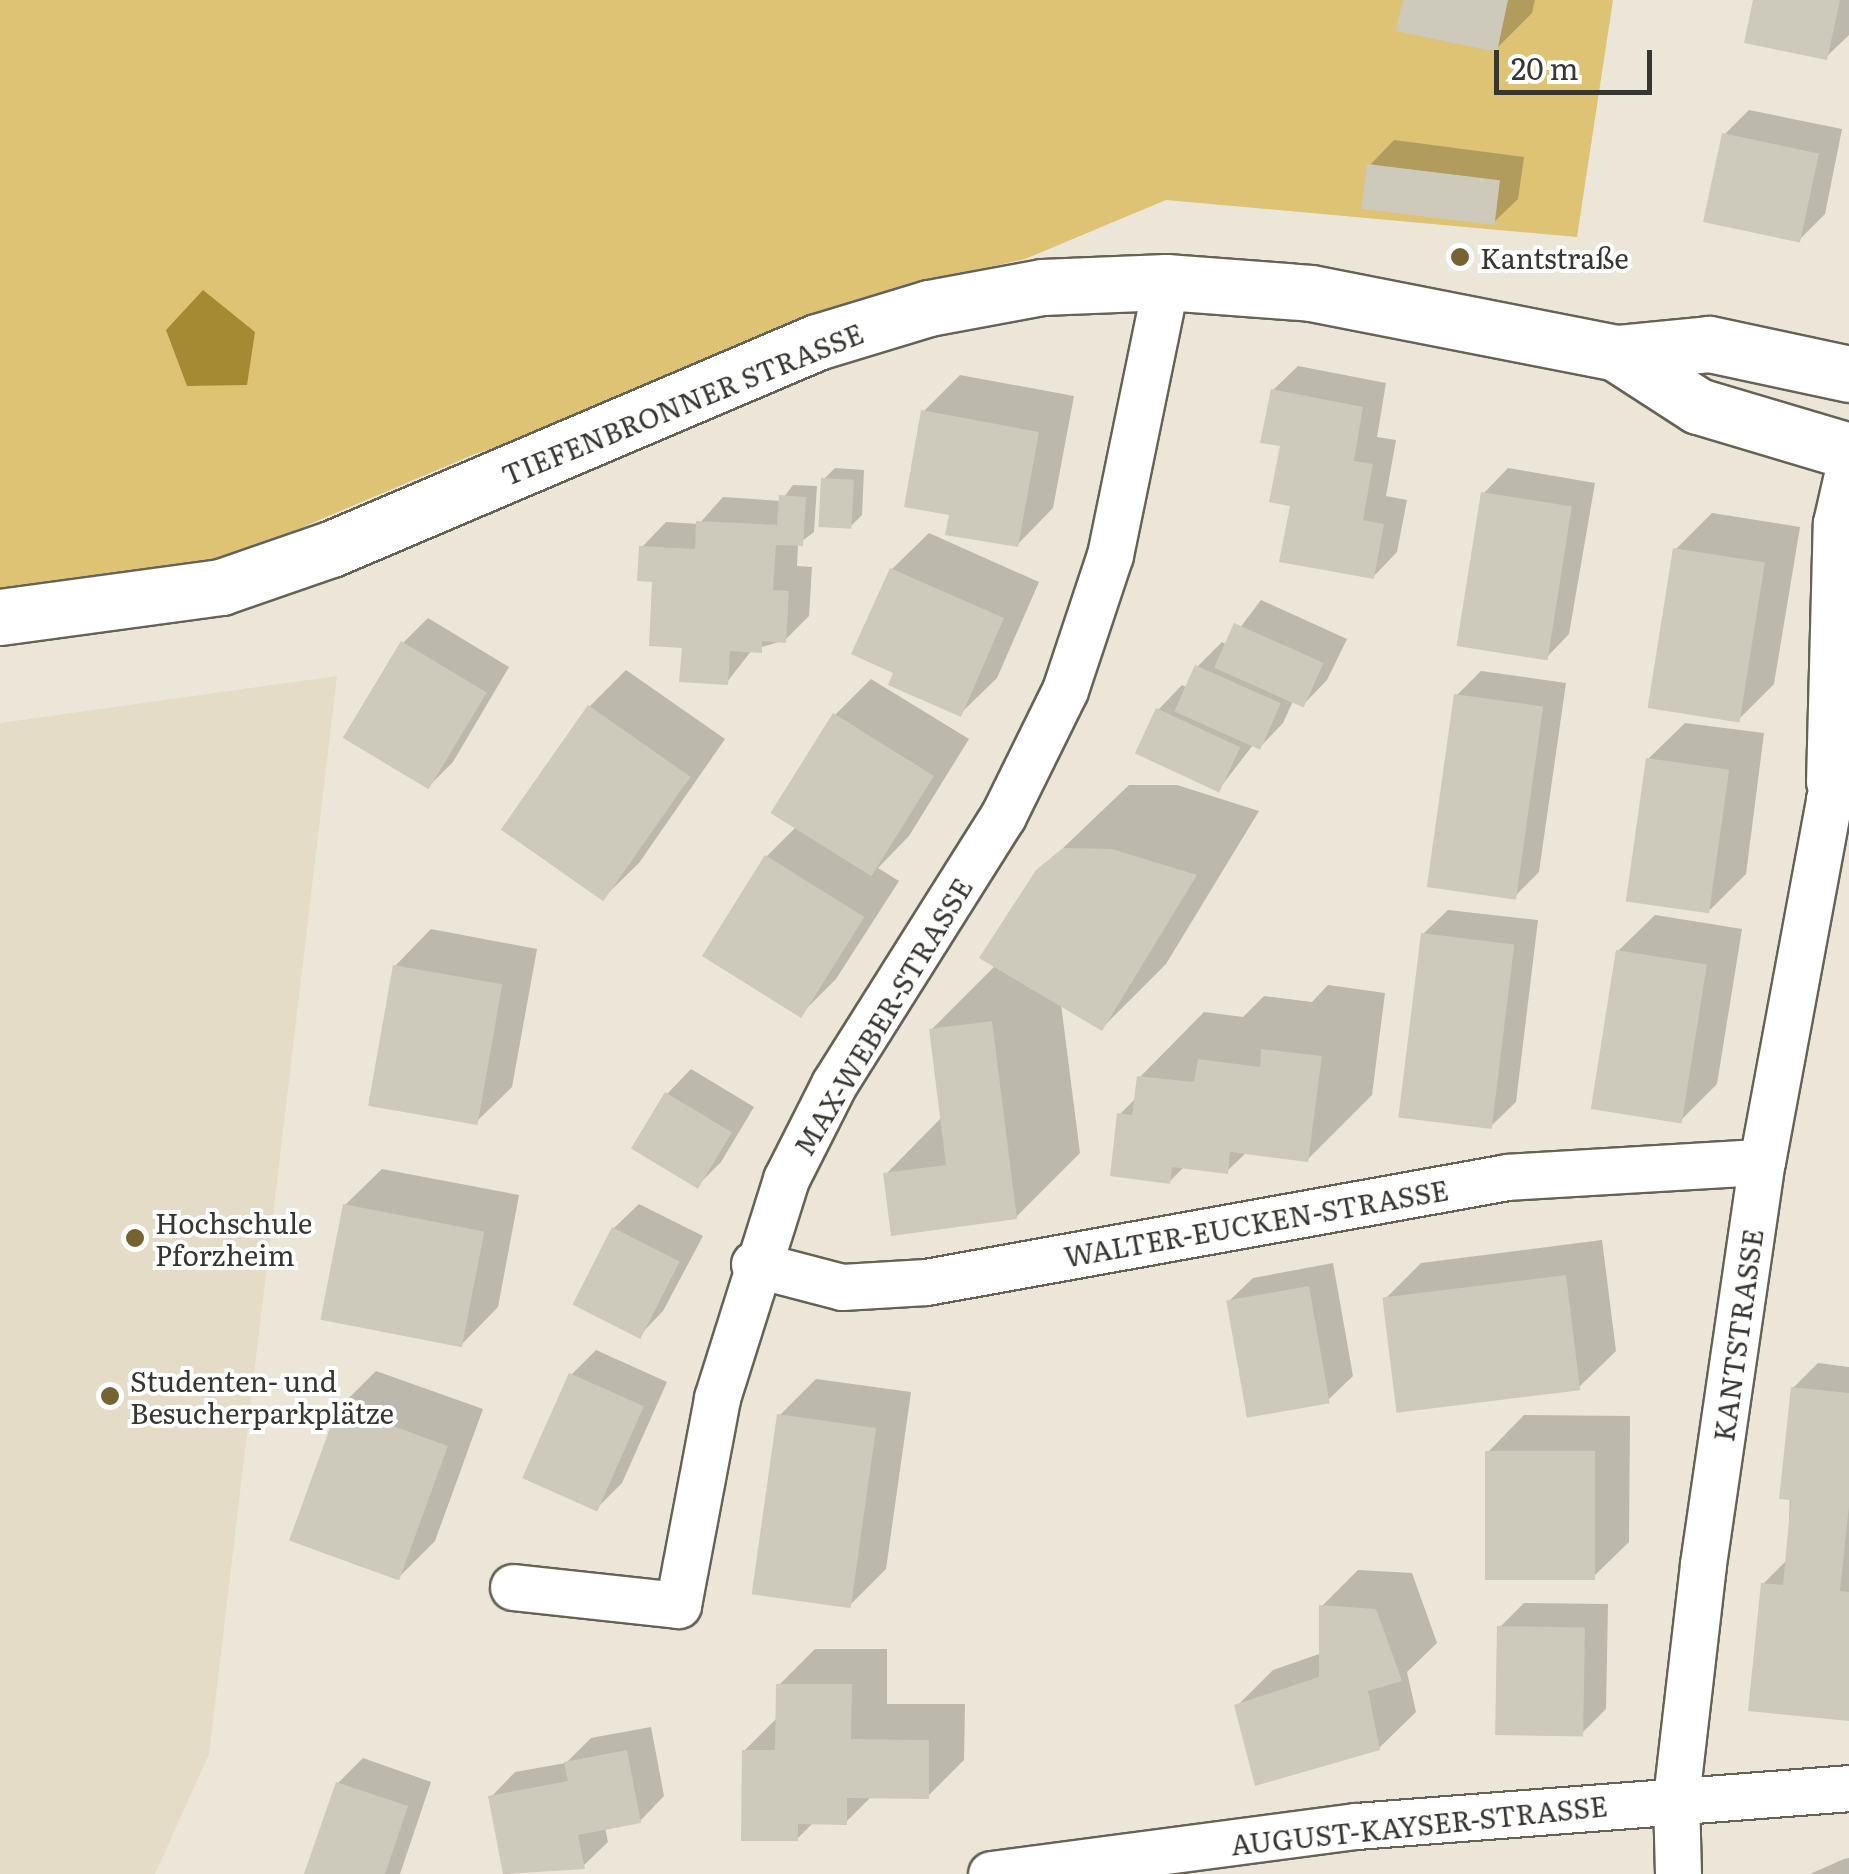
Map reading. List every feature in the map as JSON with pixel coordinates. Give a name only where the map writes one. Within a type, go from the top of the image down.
[{"type":"street","name":"TIEFENBRONNER STRASSE","points":[[0,617],[122,605],[221,586],[330,550],[816,342],[929,308],[1042,288],[1166,282],[1311,293],[1616,353],[1709,344],[1849,374]]},
{"type":"street","name":"MAX-WEBER-STRASSE","points":[[513,1587],[678,1605],[717,1398],[754,1264],[786,1179],[834,1084],[1003,816],[1066,690],[1110,555],[1166,282]]},
{"type":"street","name":"TIEFENBRONNER STRASSE","points":[[1616,353],[1698,406],[1849,451]]},
{"type":"street","name":"KANTSTRASSE","points":[[1678,1874],[1676,1798],[1762,1162],[1829,799],[1836,523],[1849,466]]},
{"type":"street","name":"KANTSTRASSE","points":[[1829,799],[1849,744]]},
{"type":"street","name":"WALTER-EUCKEN-STRASSE","points":[[754,1264],[842,1287],[926,1282],[1507,1177],[1762,1162]]},
{"type":"street","name":"AUGUST-KAYSER-STRASSE","points":[[991,1874],[1356,1826],[1676,1798],[1849,1788]]},
{"type":"shaded area","points":[[0,0],[1613,0],[1577,237],[1166,200],[1025,259],[911,285],[637,401],[475,454],[213,565],[0,595]]},
{"type":"shaded area","points":[[203,290],[255,332],[247,385],[187,386],[166,330]]},
{"type":"shaded area","name":"Hochschule Pforzheim","points":[[337,676],[209,1754],[155,1874],[0,1874],[0,723]]},
{"type":"building","points":[[1403,0],[1508,0],[1497,52],[1396,31]]},
{"type":"building","points":[[1753,0],[1840,0],[1827,60],[1744,43]]},
{"type":"building","points":[[1722,133],[1819,154],[1800,243],[1703,222]]},
{"type":"building","points":[[1367,164],[1500,180],[1495,225],[1362,209]]},
{"type":"building","points":[[1271,389],[1363,407],[1354,461],[1373,464],[1363,520],[1384,524],[1374,579],[1279,562],[1290,506],[1269,502],[1280,446],[1260,443]]},
{"type":"building","points":[[921,410],[1039,432],[1018,547],[945,535],[949,515],[904,507]]},
{"type":"building","points":[[821,478],[854,480],[851,529],[818,527]]},
{"type":"building","points":[[1481,492],[1572,506],[1547,660],[1457,646]]},
{"type":"building","points":[[779,495],[806,497],[803,546],[776,545],[773,590],[789,591],[786,643],[762,641],[762,653],[730,651],[728,685],[679,682],[682,648],[649,646],[652,582],[637,581],[639,546],[695,549],[696,521],[777,525]]},
{"type":"building","points":[[1673,548],[1765,563],[1740,723],[1648,708]]},
{"type":"building","points":[[890,568],[1004,618],[961,717],[888,685],[893,673],[851,654]]},
{"type":"building","points":[[1234,623],[1324,663],[1304,708],[1214,668]]},
{"type":"building","points":[[401,641],[487,693],[429,789],[343,738]]},
{"type":"building","points":[[1195,665],[1281,703],[1260,750],[1174,712]]},
{"type":"building","points":[[1454,694],[1543,707],[1516,900],[1427,887]]},
{"type":"building","points":[[588,705],[690,777],[603,901],[501,830]]},
{"type":"building","points":[[1156,708],[1240,747],[1219,793],[1135,753]]},
{"type":"building","points":[[833,713],[934,776],[871,876],[770,813]]},
{"type":"building","points":[[1646,758],[1729,770],[1709,913],[1626,902]]},
{"type":"building","points":[[1063,848],[1112,849],[1197,875],[1102,1031],[979,958],[1036,870]]},
{"type":"building","points":[[765,855],[864,917],[801,1018],[702,956]]},
{"type":"building","points":[[1421,933],[1514,944],[1492,1129],[1398,1118]]},
{"type":"building","points":[[1616,950],[1707,964],[1682,1123],[1591,1109]]},
{"type":"building","points":[[393,965],[502,984],[477,1125],[368,1106]]},
{"type":"building","points":[[992,1021],[1017,1219],[891,1236],[883,1173],[946,1165],[929,1029]]},
{"type":"building","points":[[1261,1049],[1322,1056],[1308,1162],[1230,1152],[1228,1174],[1172,1167],[1170,1184],[1110,1176],[1117,1113],[1132,1115],[1137,1076],[1194,1082],[1198,1059],[1260,1067]]},
{"type":"building","points":[[665,1092],[732,1132],[698,1189],[631,1149]]},
{"type":"building","points":[[343,1204],[484,1231],[462,1347],[320,1320]]},
{"type":"building","points":[[612,1227],[680,1262],[640,1339],[573,1305]]},
{"type":"building","points":[[1566,1275],[1580,1390],[1397,1413],[1382,1298]]},
{"type":"building","points":[[1309,1286],[1330,1403],[1247,1418],[1226,1301]]},
{"type":"building","points":[[569,1373],[644,1406],[597,1511],[522,1478]]},
{"type":"building","points":[[1791,1387],[1849,1393],[1849,1506],[1840,1591],[1849,1592],[1849,1721],[1748,1711],[1761,1583],[1783,1585],[1791,1500],[1779,1499]]},
{"type":"building","points":[[338,1406],[448,1446],[399,1580],[289,1540]]},
{"type":"building","points":[[777,1414],[876,1428],[851,1608],[752,1594]]},
{"type":"building","points":[[1485,1451],[1595,1451],[1595,1580],[1485,1580]]},
{"type":"building","points":[[1319,1605],[1376,1609],[1402,1681],[1368,1691],[1380,1750],[1255,1786],[1234,1705],[1319,1677]]},
{"type":"building","points":[[1497,1626],[1585,1628],[1583,1737],[1495,1735]]},
{"type":"building","points":[[776,1684],[852,1684],[851,1739],[929,1740],[929,1799],[847,1798],[847,1825],[798,1824],[798,1841],[741,1841],[742,1750],[775,1750]]},
{"type":"building","points":[[627,1750],[641,1823],[578,1835],[585,1869],[503,1874],[488,1796],[568,1781],[564,1762]]},
{"type":"building","points":[[336,1782],[408,1806],[385,1874],[304,1874]]},
{"type":"place","name":"Kantstraße","points":[[1460,257]]},
{"type":"place","name":"Hochschule Pforzheim","points":[[135,1238]]},
{"type":"place","name":"Studenten- und Besucherparkplätze","points":[[110,1396]]}]
